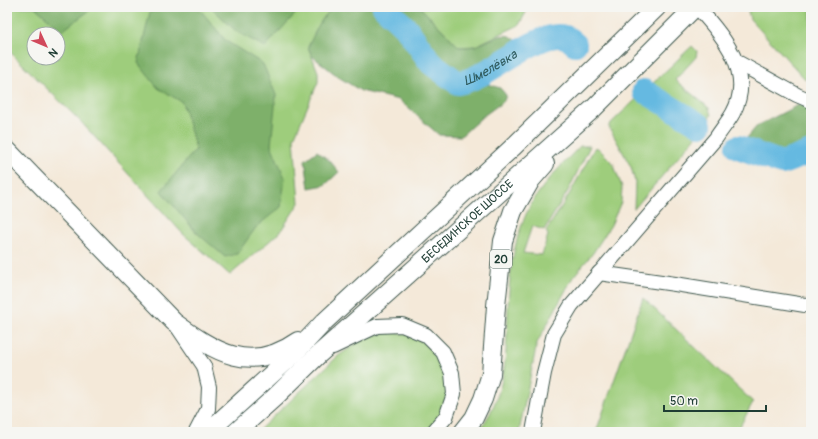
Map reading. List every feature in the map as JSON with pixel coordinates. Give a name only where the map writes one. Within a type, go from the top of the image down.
[{"type":"main road","name":"БЕСЕДИНСКОЕ ШОССЕ","points":[[208,432],[295,353],[324,322],[512,148],[657,7]]},
{"type":"main road","name":"БЕСЕДИНСКОЕ ШОССЕ","points":[[236,432],[318,355],[594,108],[696,7]]},
{"type":"main road","name":"20","points":[[463,432],[474,418],[483,400],[491,374],[496,306],[504,241],[513,211],[531,180],[594,108]]},
{"type":"main road","points":[[7,150],[174,322],[202,342],[223,352],[243,358],[267,356],[290,347],[324,322]]},
{"type":"street","points":[[533,432],[544,373],[554,334],[571,306],[716,138],[734,113],[739,95],[739,80],[736,62],[731,50],[711,22],[696,7]]},
{"type":"street","points":[[736,62],[811,101]]},
{"type":"street","points":[[599,273],[811,306]]},
{"type":"street","points":[[174,322],[204,366],[209,387],[208,409],[196,432]]},
{"type":"street","points":[[318,355],[377,326],[402,325],[426,335],[443,352],[452,373],[454,394],[446,417],[433,432]]},
{"type":"green space","points":[[7,7],[335,7],[331,10],[308,47],[318,72],[318,82],[294,138],[299,203],[280,232],[230,275],[183,234],[82,123],[7,49]]},
{"type":"green space","points":[[35,7],[94,7],[66,28],[66,26],[56,26]]},
{"type":"green space","points":[[165,7],[193,7],[202,12],[226,41],[263,64],[276,95],[271,145],[285,178],[281,207],[257,226],[237,254],[225,257],[196,232],[161,191],[196,149],[182,102],[158,88],[138,63],[150,12]]},
{"type":"green space","points":[[211,7],[297,7],[296,13],[265,47],[237,32]]},
{"type":"green space","points":[[335,7],[420,7],[459,47],[475,46],[503,35],[513,38],[518,43],[518,46],[482,68],[482,78],[487,84],[500,88],[506,95],[504,101],[482,117],[461,136],[439,135],[399,100],[361,91],[340,78],[312,56],[308,47],[322,19]]},
{"type":"green space","points":[[420,7],[529,7],[519,25],[475,46],[459,47]]},
{"type":"green space","points":[[747,7],[811,7],[811,83],[806,80],[750,19]]},
{"type":"green space","points":[[692,46],[697,51],[696,57],[675,80],[709,108],[711,115],[704,127],[634,209],[635,182],[631,167],[609,125]]},
{"type":"green space","points":[[800,104],[811,109],[811,148],[787,158],[746,139],[757,126]]},
{"type":"green space","points":[[580,146],[590,146],[568,191],[544,230],[532,226],[523,253],[542,255],[548,235],[546,231],[570,193],[595,147],[598,148],[613,163],[622,187],[621,202],[611,225],[593,253],[573,277],[537,343],[519,432],[478,432],[490,413],[498,394],[503,375],[506,354],[511,271],[521,226],[537,194]]},
{"type":"green space","points":[[317,151],[330,161],[339,172],[325,185],[309,188],[305,160]]},
{"type":"green space","points":[[643,298],[753,402],[737,432],[596,432]]},
{"type":"green space","points":[[388,331],[407,334],[423,342],[438,358],[447,377],[448,388],[444,408],[428,431],[257,432],[338,356],[364,338]]},
{"type":"waterway","name":"Шмелёвка","points":[[384,7],[407,29],[431,63],[458,83],[470,80],[541,40],[554,36],[565,37],[575,44]]},
{"type":"waterway","name":"Шмелёвка","points":[[644,91],[700,125]]},
{"type":"waterway","name":"Шмелёвка","points":[[738,147],[782,163],[811,152]]}]
